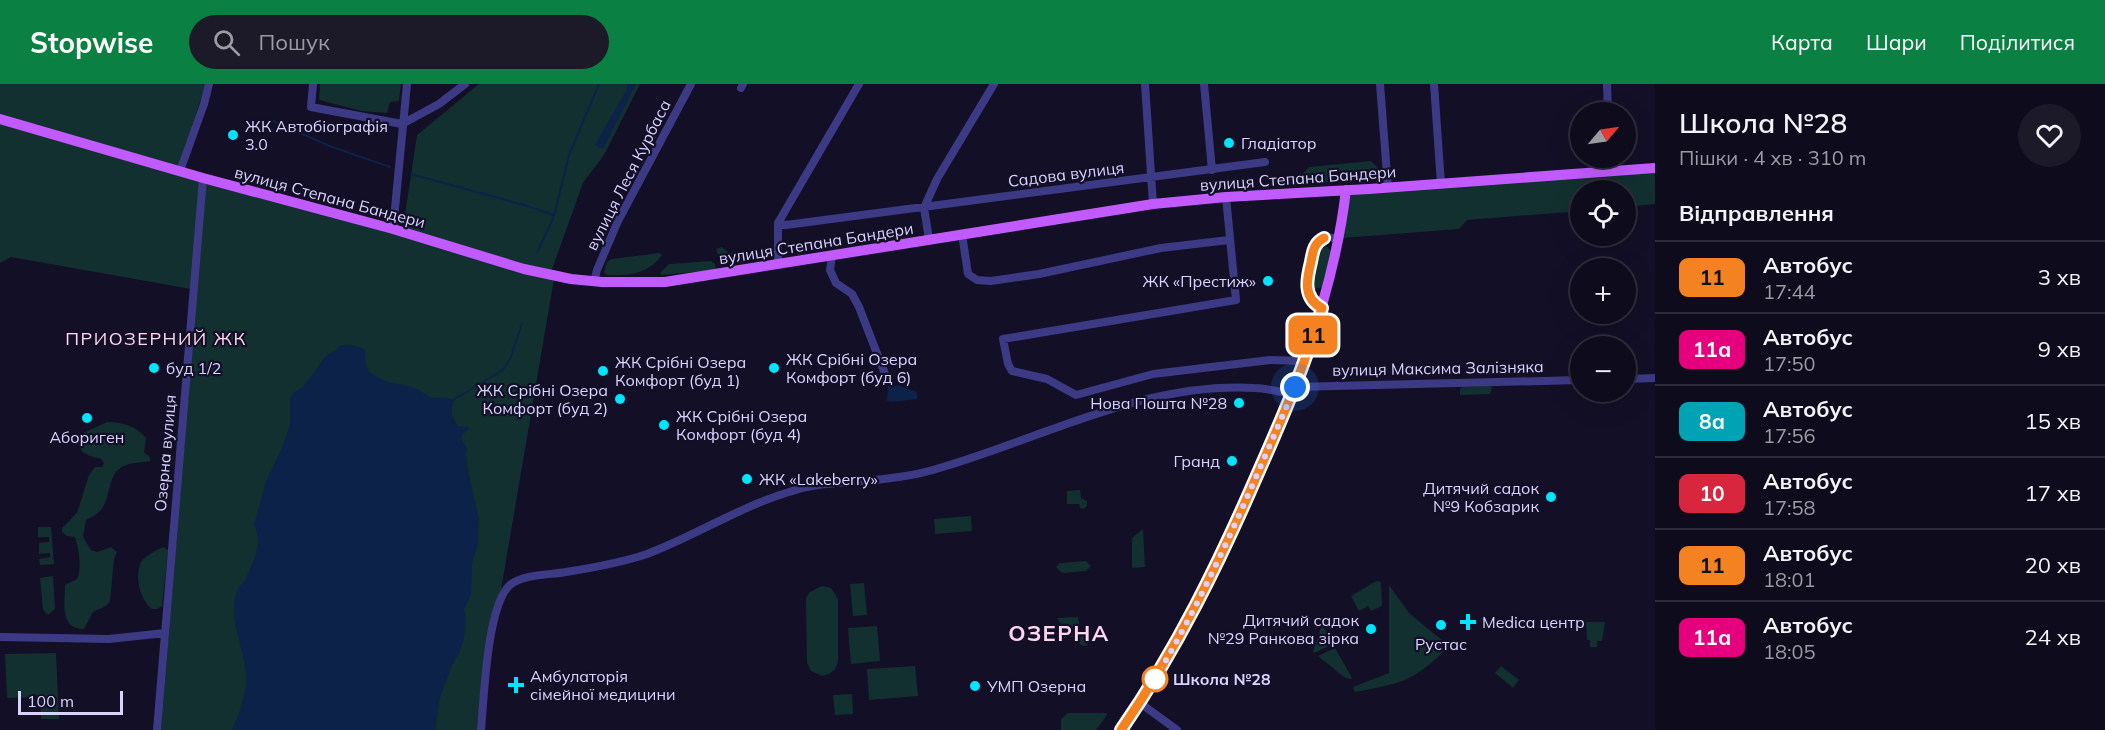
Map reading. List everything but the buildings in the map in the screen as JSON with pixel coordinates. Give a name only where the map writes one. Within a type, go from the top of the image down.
[{"type":"main road","name":"вулиця Степана Бандери","points":[[0,119],[203,178],[393,229],[524,269],[594,282],[665,282],[1153,204],[1655,168]]},
{"type":"main road","points":[[1121,730],[1166,661],[1202,596],[1294,391],[1322,308],[1338,240],[1346,190]]},
{"type":"street","points":[[180,171],[209,84]]},
{"type":"street","points":[[314,84],[311,107],[402,124],[439,104],[465,84]]},
{"type":"street","points":[[393,229],[407,84]]},
{"type":"street","name":"вулиця Леся Курбаса","points":[[594,282],[618,221],[691,84]]},
{"type":"street","points":[[778,265],[778,223],[860,84]]},
{"type":"street","points":[[929,239],[924,208],[937,179],[994,84]]},
{"type":"street","points":[[1145,84],[1153,204]]},
{"type":"street","points":[[1204,84],[1212,170]]},
{"type":"street","points":[[1380,84],[1388,188]]},
{"type":"street","points":[[1434,84],[1441,184]]},
{"type":"street","points":[[1607,84],[1608,102]]},
{"type":"street","name":"Садова вулиця","points":[[778,223],[786,225],[924,208],[1265,162]]},
{"type":"street","points":[[1610,168],[1610,172]]},
{"type":"street","name":"Озерна вулиця","points":[[157,730],[203,178]]},
{"type":"street","points":[[1226,197],[1236,300],[1003,339],[1008,364],[1012,371],[1047,380],[1076,395],[1165,372],[1270,360],[1304,361]]},
{"type":"street","points":[[962,234],[968,274],[972,279],[982,282],[1039,274],[1161,248],[1229,240]]},
{"type":"street","points":[[1322,308],[1316,305],[1309,294],[1306,282],[1317,243],[1329,237],[1338,240]]},
{"type":"street","points":[[832,256],[830,270],[836,283],[852,294],[860,307],[885,374]]},
{"type":"street","points":[[1636,379],[1655,378]]},
{"type":"street","name":"вулиця Максима Залізняка","points":[[481,730],[488,659],[497,608],[504,592],[521,579],[569,572],[646,554],[746,507],[791,491],[841,481],[898,477],[943,467],[1002,448],[1050,428],[1134,402],[1172,394],[1241,388],[1294,391],[1570,380]]},
{"type":"street","points":[[0,638],[109,639],[165,633]]},
{"type":"street","points":[[1140,703],[1177,730]]},
{"type":"green space","points":[[0,84],[206,84],[178,167],[0,116]]},
{"type":"green space","points":[[320,84],[401,84],[399,101],[390,102],[387,113],[362,111],[319,100]]},
{"type":"green space","points":[[479,84],[640,84],[604,155],[583,183],[551,272],[403,228],[417,135]]},
{"type":"green space","points":[[0,122],[200,180],[191,289],[11,257],[0,263]]},
{"type":"green space","points":[[1371,161],[1379,169],[1378,176],[1374,178],[1310,184],[1304,179],[1303,174],[1309,167]]},
{"type":"green space","points":[[1655,169],[1655,204],[1636,206],[1636,180],[1570,180],[1570,212],[1467,220],[1459,229],[1342,238],[1349,193]]},
{"type":"green space","points":[[206,182],[554,279],[501,590],[494,607],[478,730],[161,730]]},
{"type":"green space","points":[[722,247],[729,253],[735,251],[742,258],[743,263],[733,263],[718,254],[716,249]]},
{"type":"green space","points":[[1328,247],[1332,253],[1322,287],[1315,289],[1312,280],[1314,262],[1320,248]]},
{"type":"green space","points":[[659,253],[662,255],[657,261],[644,270],[630,274],[607,275],[604,273],[607,262],[612,259]]},
{"type":"green space","points":[[711,261],[715,264],[716,270],[662,275],[660,273],[669,264]]},
{"type":"green space","points":[[1463,387],[1492,387],[1490,394],[1460,395],[1460,389]]},
{"type":"green space","points":[[107,422],[138,430],[146,438],[144,453],[148,455],[150,461],[128,464],[117,471],[111,481],[102,509],[86,520],[83,537],[91,550],[97,552],[111,547],[117,552],[114,559],[110,601],[106,606],[93,612],[84,629],[76,628],[67,620],[64,606],[65,585],[77,579],[79,575],[79,553],[75,537],[67,536],[62,532],[62,528],[77,513],[89,475],[95,467],[102,467],[104,463],[101,459],[82,451],[78,439],[81,434]]},
{"type":"green space","points":[[1080,490],[1081,498],[1087,501],[1087,506],[1083,509],[1079,504],[1067,504],[1067,491]]},
{"type":"green space","points":[[971,516],[972,531],[935,534],[934,519]]},
{"type":"green space","points":[[38,527],[51,527],[54,564],[40,565],[39,559],[50,557],[50,553],[39,554],[39,543],[49,542],[49,537],[38,537]]},
{"type":"green space","points":[[1143,529],[1145,567],[1132,568],[1132,538]]},
{"type":"green space","points":[[163,547],[168,550],[162,606],[152,609],[144,600],[138,582],[140,564],[150,554]]},
{"type":"green space","points":[[1086,561],[1091,566],[1086,571],[1062,573],[1056,567],[1060,563]]},
{"type":"green space","points":[[53,576],[55,609],[48,615],[43,610],[40,578]]},
{"type":"green space","points":[[1376,581],[1381,582],[1382,606],[1371,611],[1368,606],[1359,611],[1351,596]]},
{"type":"green space","points":[[864,583],[867,615],[853,616],[850,584]]},
{"type":"green space","points":[[1389,585],[1409,613],[1449,646],[1426,667],[1406,679],[1355,692],[1353,687],[1389,673]]},
{"type":"green space","points":[[822,586],[831,588],[838,599],[838,658],[834,670],[822,676],[811,671],[807,663],[806,598],[810,592]]},
{"type":"green space","points":[[1078,617],[1081,633],[1090,632],[1091,636],[1087,645],[1083,646],[1068,634],[1057,618]]},
{"type":"green space","points":[[1586,622],[1605,622],[1602,641],[1597,641],[1597,647],[1590,647],[1590,640],[1587,640]]},
{"type":"green space","points":[[1322,624],[1333,644],[1314,653],[1313,652]]},
{"type":"green space","points":[[877,626],[880,661],[851,664],[848,628]]},
{"type":"green space","points":[[1335,648],[1352,678],[1344,677],[1318,656]]},
{"type":"green space","points":[[56,653],[59,719],[41,719],[40,697],[7,698],[5,654]]},
{"type":"green space","points":[[915,666],[918,696],[869,700],[867,669]]},
{"type":"green space","points":[[1501,666],[1519,680],[1513,688],[1495,673]]},
{"type":"green space","points":[[852,694],[853,714],[835,715],[833,695]]},
{"type":"green space","points":[[1068,713],[1106,713],[1107,715],[1096,730],[1061,730],[1061,719]]},
{"type":"water","points":[[627,84],[636,84],[603,149],[595,145],[627,89]]},
{"type":"water","points":[[342,345],[362,348],[365,351],[369,371],[380,379],[415,388],[431,397],[453,400],[453,418],[458,426],[469,429],[461,439],[467,448],[469,476],[479,519],[478,544],[472,563],[471,595],[464,609],[466,618],[464,639],[440,698],[435,730],[232,730],[242,704],[246,683],[245,666],[235,625],[234,604],[237,592],[252,565],[258,545],[254,525],[266,481],[282,448],[290,424],[290,399],[293,393],[304,386],[325,357]]},
{"type":"water","points":[[888,386],[901,386],[917,392],[917,399],[887,401]]},
{"type":"waterway","points":[[537,253],[554,216],[569,155],[599,84]]},
{"type":"waterway","points":[[273,121],[332,147],[390,167]]},
{"type":"waterway","points":[[411,174],[553,215]]},
{"type":"waterway","points":[[453,400],[503,370],[510,359],[522,323]]},
{"type":"bus line","name":"11","points":[[1121,730],[1166,661],[1197,606],[1221,557],[1295,387],[1322,308],[1316,305],[1309,294],[1306,282],[1314,249],[1317,243],[1324,238]]},
{"type":"place","name":"ЖК Автобіографія 3.0","points":[[233,135]]},
{"type":"place","name":"Гладіатор","points":[[1229,143]]},
{"type":"place","name":"ЖК «Престиж»","points":[[1268,281]]},
{"type":"place","name":"буд 1/2","points":[[154,368]]},
{"type":"place","name":"ЖК Срібні Озера Комфорт (буд 6)","points":[[774,368]]},
{"type":"place","name":"ЖК Срібні Озера Комфорт (буд 1)","points":[[603,371]]},
{"type":"place","name":"ЖК Срібні Озера Комфорт (буд 2)","points":[[620,399]]},
{"type":"place","name":"Нова Пошта №28","points":[[1239,403]]},
{"type":"place","name":"Абориген","points":[[87,418]]},
{"type":"place","name":"ЖК Срібні Озера Комфорт (буд 4)","points":[[664,425]]},
{"type":"place","name":"Гранд","points":[[1232,461]]},
{"type":"place","name":"ЖК «Lakeberry»","points":[[747,479]]},
{"type":"place","name":"Дитячий садок №9 Кобзарик","points":[[1551,497]]},
{"type":"place","name":"Medica центр","points":[[1468,622]]},
{"type":"place","name":"Рустас","points":[[1441,625]]},
{"type":"place","name":"Дитячий садок №29 Ранкова зірка","points":[[1371,629]]},
{"type":"place","name":"Школа №28","points":[[1155,679]]},
{"type":"place","name":"Амбулаторія сімейної медицини","points":[[516,685]]},
{"type":"place","name":"УМП Озерна","points":[[975,686]]},
{"type":"district","name":"ПРИОЗЕРНИЙ ЖК","points":[[156,338]]},
{"type":"district","name":"ОЗЕРНА","points":[[1059,633]]},
{"type":"route","points":[[1155,679],[1197,606],[1221,557],[1295,387]]}]
